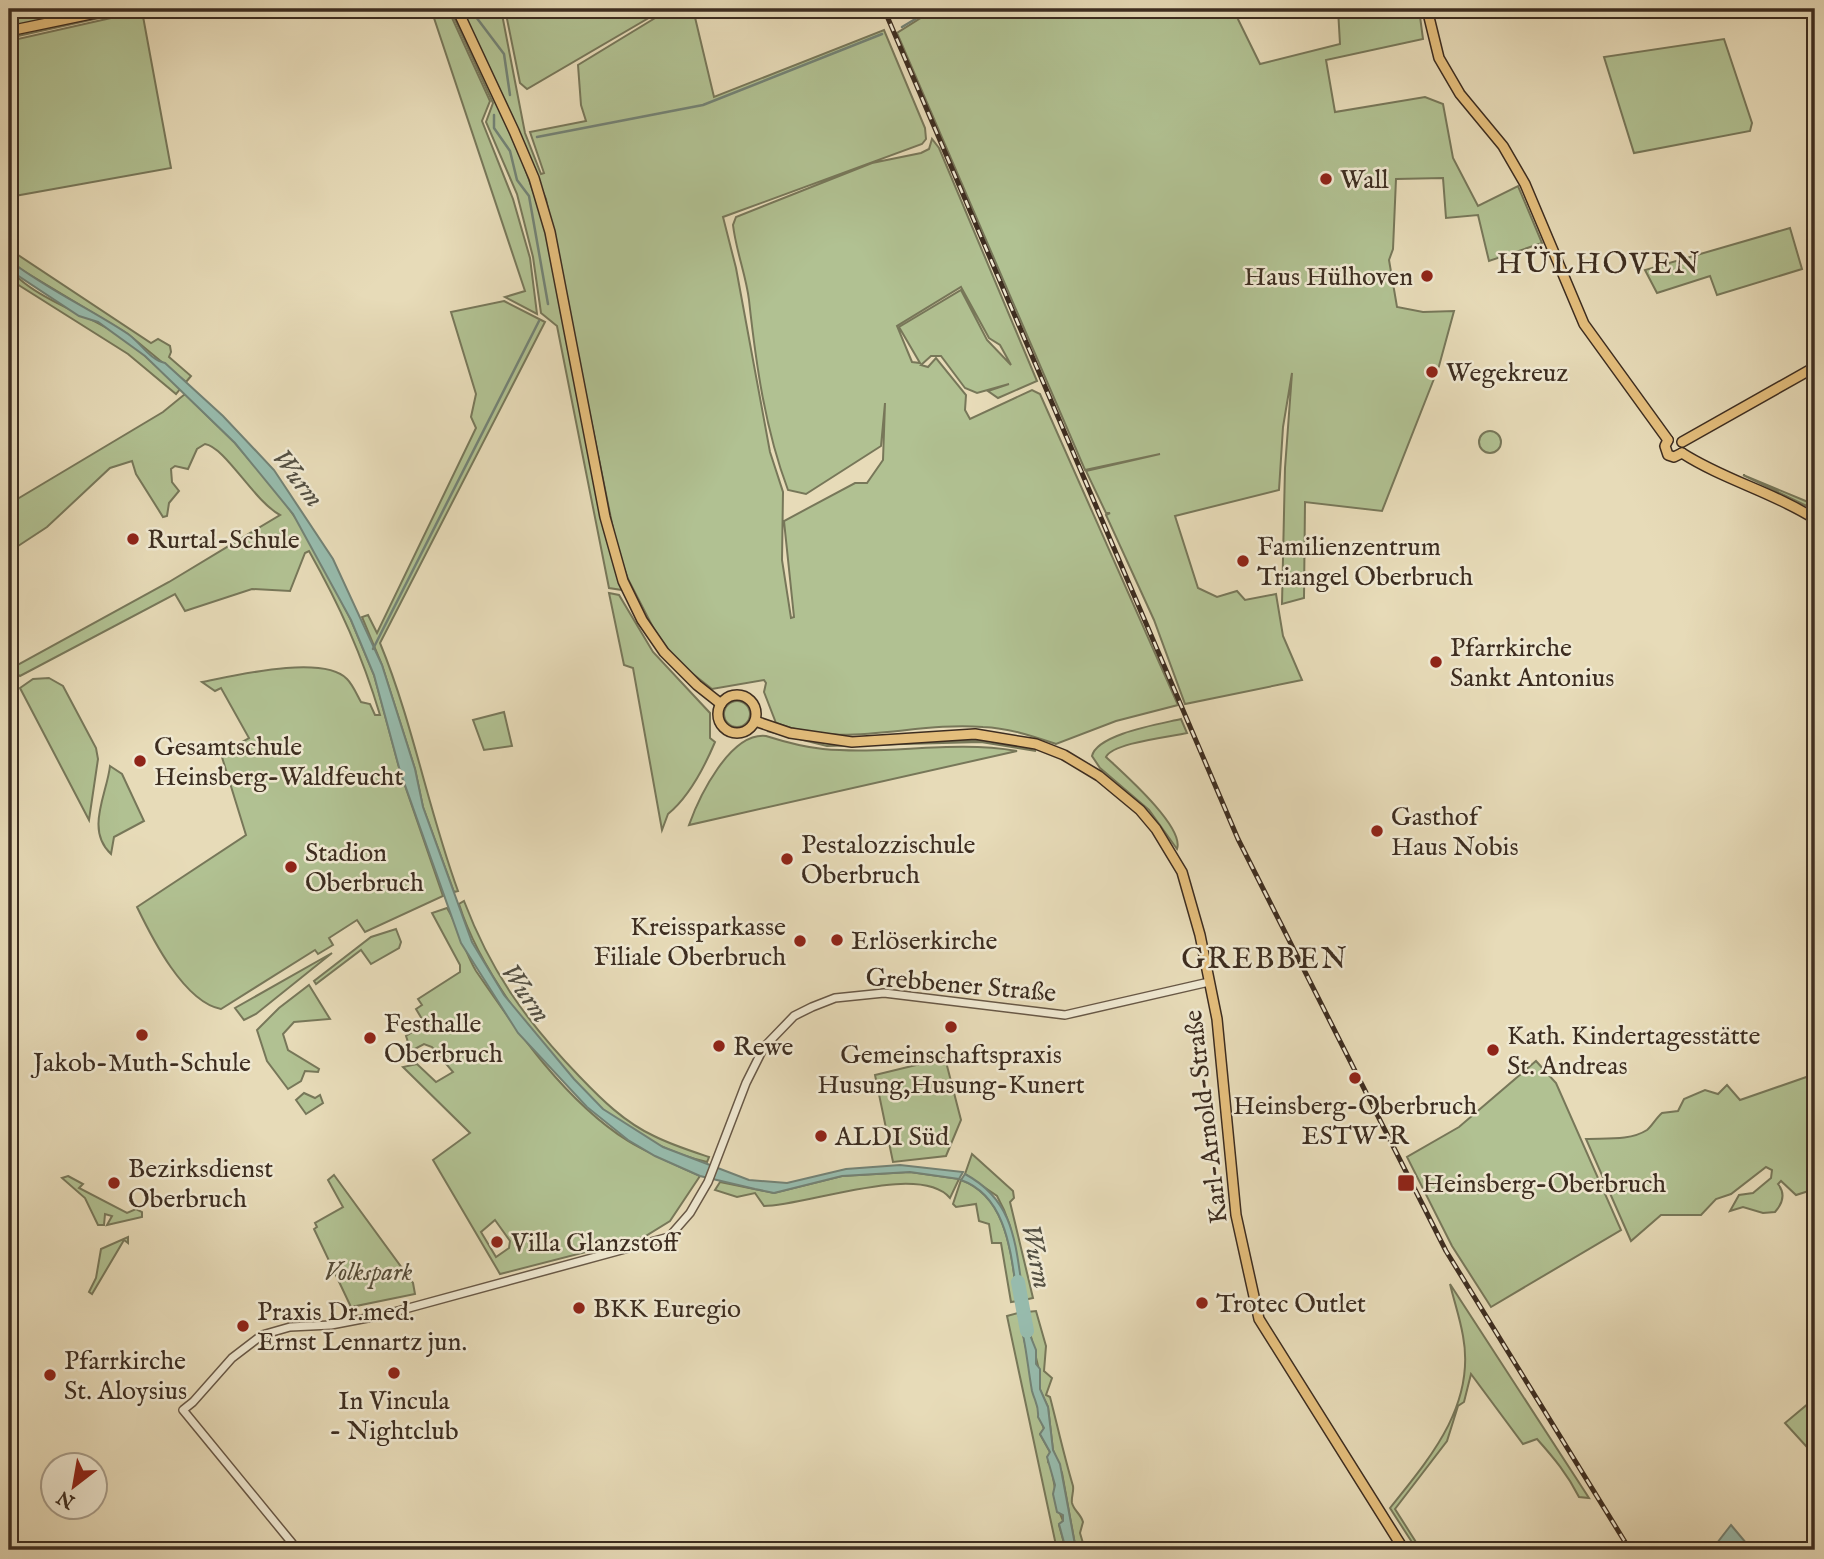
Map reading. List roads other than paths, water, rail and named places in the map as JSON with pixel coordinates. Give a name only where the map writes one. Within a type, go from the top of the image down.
[{"type":"main road","points":[[9,31],[115,9]]},
{"type":"main road","points":[[457,9],[519,143],[550,232],[605,517],[623,581],[642,620],[664,652],[696,685],[721,704]]},
{"type":"main road","points":[[1427,9],[1439,58],[1460,94],[1503,146],[1525,184],[1584,324],[1668,440]]},
{"type":"main road","points":[[1682,442],[1815,367]]},
{"type":"main road","points":[[1682,442],[1675,438],[1668,440],[1665,446],[1668,455],[1677,456],[1682,453]]},
{"type":"main road","points":[[1682,442],[1682,453]]},
{"type":"main road","points":[[1682,453],[1711,470],[1773,496],[1815,519]]},
{"type":"main road","points":[[730,696],[743,696],[755,707],[755,721],[746,730],[729,730],[719,720],[721,704],[730,696]]},
{"type":"main road","name":"Karl-Arnold-Straße","points":[[755,721],[790,733],[852,741],[946,735],[1004,737],[1064,755],[1099,776],[1140,810],[1171,853],[1192,900],[1220,1044],[1236,1215],[1259,1319],[1404,1550]]},
{"type":"street","name":"Grebbener Straße","points":[[294,1550],[292,1543],[183,1409],[202,1394],[232,1358],[262,1335],[290,1328],[331,1325],[383,1315],[669,1237],[690,1213],[708,1182],[755,1063],[764,1047],[794,1016],[835,998],[884,993],[1065,1016],[1209,982]]},
{"type":"waterway","points":[[470,9],[504,54],[510,95]]},
{"type":"waterway","points":[[902,27],[932,9]]},
{"type":"waterway","points":[[537,137],[703,105],[882,34]]},
{"type":"waterway","points":[[494,115],[494,128],[510,151],[517,180],[529,196],[548,304]]},
{"type":"waterway","points":[[373,649],[539,321]]},
{"type":"waterway","name":"Wurm","points":[[1018,1282],[1027,1331]]},
{"type":"railway","points":[[884,9],[1238,839],[1446,1251],[1630,1550]]},
{"type":"place","name":"Wall","points":[[1326,179]]},
{"type":"place","name":"Haus Hülhoven","points":[[1427,276]]},
{"type":"place","name":"Wegekreuz","points":[[1432,372]]},
{"type":"place","name":"Rurtal-Schule","points":[[133,539]]},
{"type":"place","name":"Familienzentrum Triangel Oberbruch","points":[[1243,561]]},
{"type":"place","name":"Pfarrkirche Sankt Antonius","points":[[1436,662]]},
{"type":"place","name":"Gesamtschule Heinsberg-Waldfeucht","points":[[140,761]]},
{"type":"place","name":"Gasthof Haus Nobis","points":[[1377,831]]},
{"type":"place","name":"Pestalozzischule Oberbruch","points":[[787,859]]},
{"type":"place","name":"Stadion Oberbruch","points":[[291,867]]},
{"type":"place","name":"Erlöserkirche","points":[[837,940]]},
{"type":"place","name":"Kreissparkasse Filiale Oberbruch","points":[[800,941]]},
{"type":"place","name":"Gemeinschaftspraxis Husung,Husung-Kunert","points":[[951,1027]]},
{"type":"place","name":"Jakob-Muth-Schule","points":[[142,1035]]},
{"type":"place","name":"Festhalle Oberbruch","points":[[370,1038]]},
{"type":"place","name":"Rewe","points":[[719,1046]]},
{"type":"place","name":"Kath. Kindertagesstätte St. Andreas","points":[[1493,1050]]},
{"type":"place","name":"Heinsberg-Oberbruch ESTW-R","points":[[1355,1078]]},
{"type":"place","name":"ALDI Süd","points":[[821,1136]]},
{"type":"place","name":"Bezirksdienst Oberbruch","points":[[114,1183]]},
{"type":"place","name":"Heinsberg-Oberbruch","points":[[1406,1183]]},
{"type":"place","name":"Villa Glanzstoff","points":[[497,1242]]},
{"type":"place","name":"Trotec Outlet","points":[[1202,1303]]},
{"type":"place","name":"BKK Euregio","points":[[579,1308]]},
{"type":"place","name":"Praxis Dr.med. Ernst Lennartz jun.","points":[[243,1326]]},
{"type":"place","name":"In Vincula - Nightclub","points":[[394,1373]]},
{"type":"place","name":"Pfarrkirche St. Aloysius","points":[[50,1375]]},
{"type":"district","name":"HÜLHOVEN","points":[[1599,263]]},
{"type":"district","name":"GREBBEN","points":[[1265,958]]},
{"type":"park label","name":"Volkspark","points":[[368,1271]]}]
